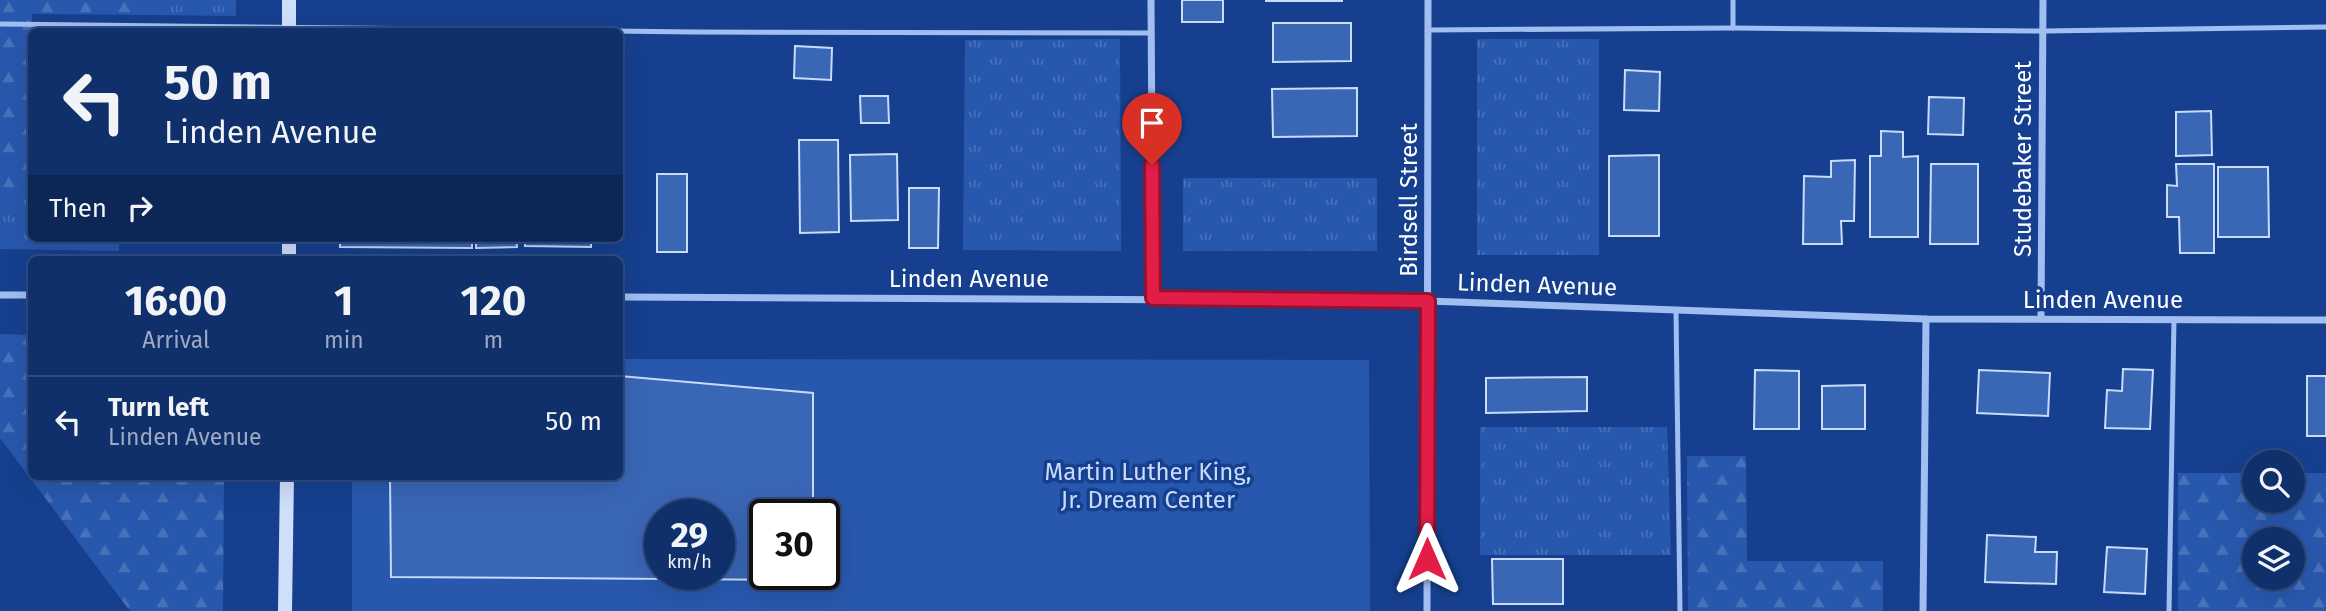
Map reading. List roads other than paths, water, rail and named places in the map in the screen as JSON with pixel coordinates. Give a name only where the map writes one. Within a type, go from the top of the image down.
[{"type":"street","points":[[289,0],[289,28]]},
{"type":"street","points":[[1151,0],[1153,298]]},
{"type":"street","name":"Birdsell Street","points":[[1427,611],[1428,0]]},
{"type":"street","name":"Studebaker Street","points":[[2041,318],[2043,0]]},
{"type":"street","points":[[0,295],[28,295]]},
{"type":"street","name":"Linden Avenue","points":[[623,297],[1428,301],[1926,319],[2326,320]]},
{"type":"street","points":[[1923,611],[1926,319]]},
{"type":"street","points":[[285,611],[287,480]]},
{"type":"lane","points":[[1733,0],[1733,28]]},
{"type":"lane","points":[[0,24],[193,28]]},
{"type":"lane","points":[[1429,30],[1733,28],[2044,31],[2326,27]]},
{"type":"lane","points":[[623,31],[1151,33]]},
{"type":"lane","points":[[1676,311],[1679,611]]},
{"type":"lane","points":[[2169,611],[2174,319]]},
{"type":"park label","name":"Martin Luther King, Jr. Dream Center","points":[[1148,486]]}]
